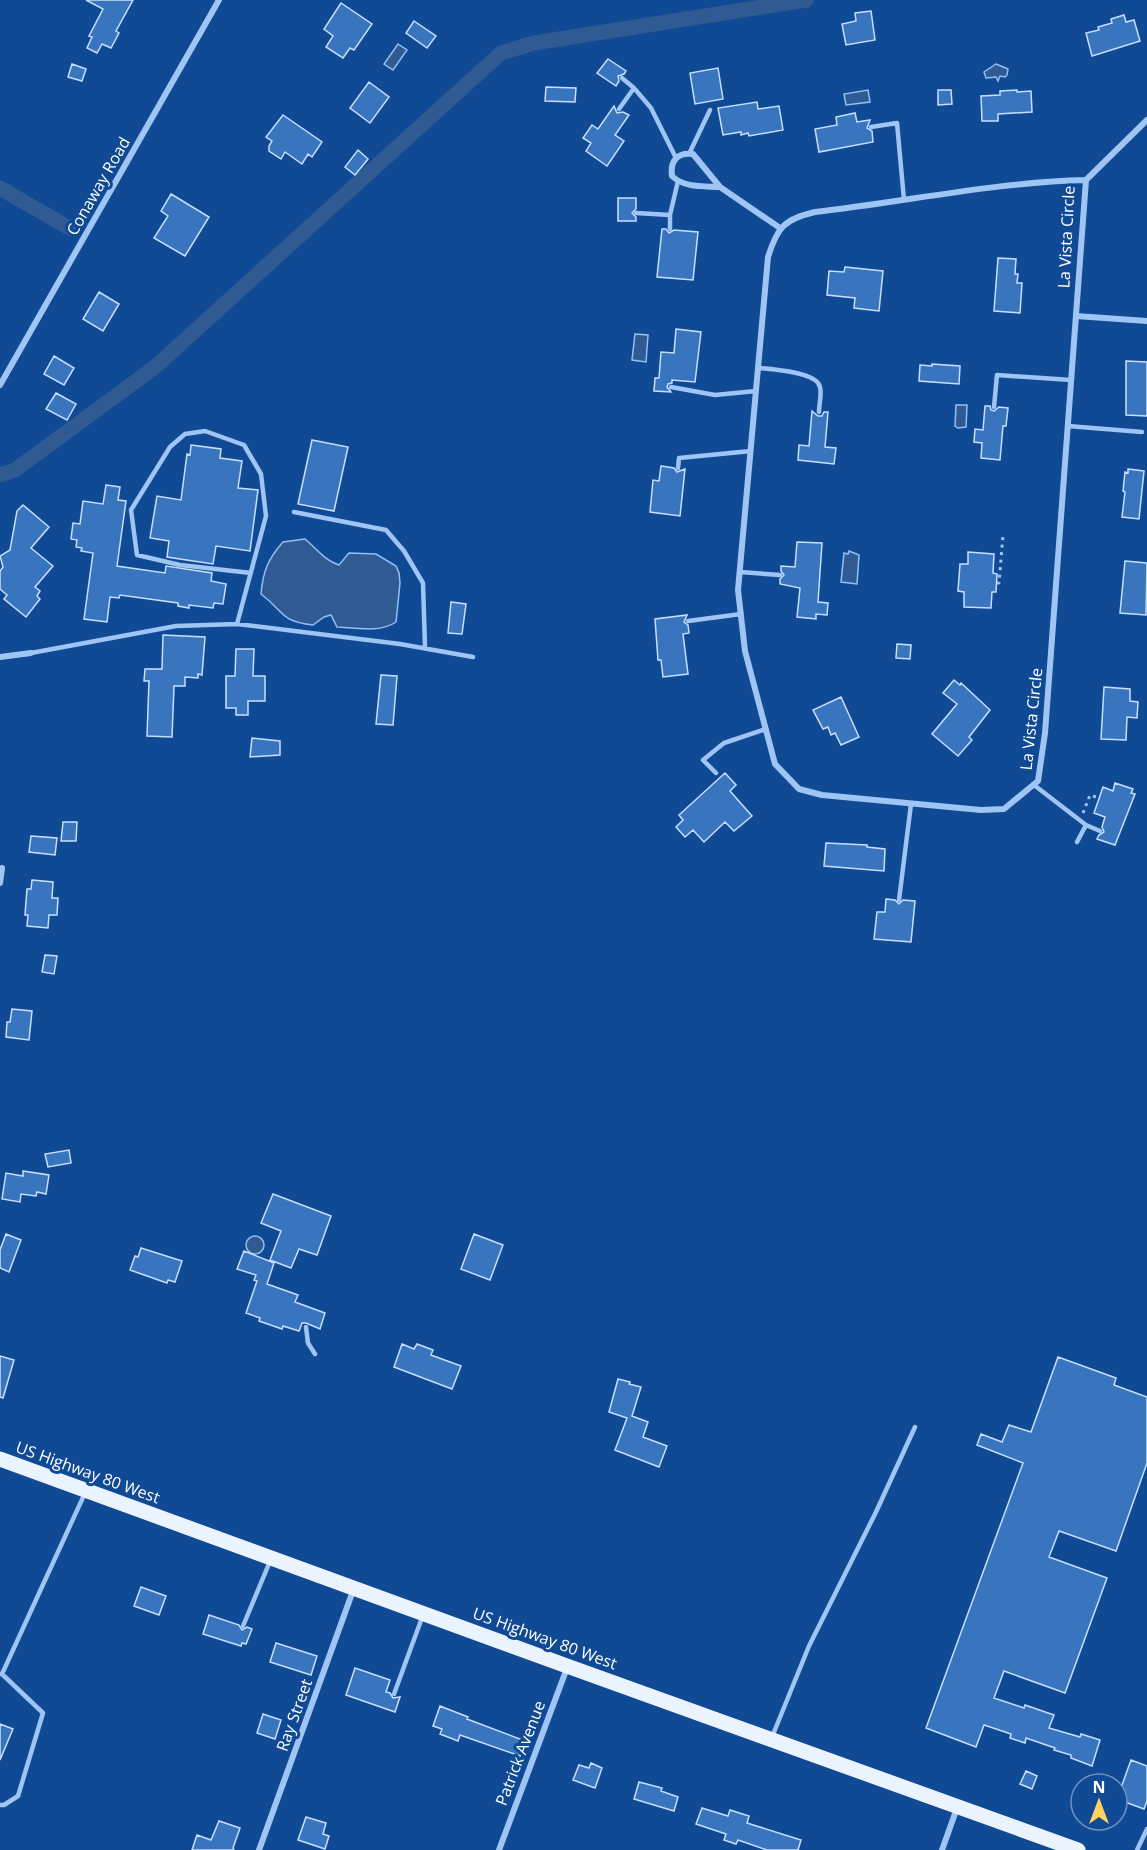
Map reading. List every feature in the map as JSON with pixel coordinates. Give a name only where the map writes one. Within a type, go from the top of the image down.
[{"type":"main road","name":"US Highway 80 West","points":[[0,1459],[1078,1850]]},
{"type":"street","name":"Conaway Road","points":[[0,385],[219,0]]},
{"type":"street","points":[[1086,180],[1147,120]]},
{"type":"street","points":[[720,187],[678,182],[672,176],[671,168],[676,158],[679,155],[693,154],[720,187],[780,228]]},
{"type":"street","name":"La Vista Circle","points":[[1086,180],[1045,733],[1038,781],[1004,809],[981,810],[911,804],[822,795],[799,789],[775,764],[745,651],[738,590],[768,257],[774,239],[780,228],[801,215],[904,200],[1002,186],[1086,180]]},
{"type":"street","points":[[1076,316],[1147,321]]},
{"type":"street","points":[[0,657],[31,653]]},
{"type":"street","points":[[0,883],[2,868]]},
{"type":"street","name":"Ray Street","points":[[259,1850],[354,1588]]},
{"type":"street","name":"Patrick Avenue","points":[[499,1850],[567,1666]]},
{"type":"street","points":[[942,1850],[958,1807]]},
{"type":"lane","points":[[622,78],[651,108],[676,158]]},
{"type":"lane","points":[[619,109],[634,88]]},
{"type":"lane","points":[[689,154],[710,110]]},
{"type":"lane","points":[[871,127],[897,123],[904,200]]},
{"type":"lane","points":[[670,230],[670,215],[678,182]]},
{"type":"lane","points":[[636,213],[670,215]]},
{"type":"lane","points":[[758,368],[782,369],[816,380],[820,386],[819,411]]},
{"type":"lane","points":[[994,407],[997,375],[1071,380]]},
{"type":"lane","points":[[671,387],[715,395],[756,391]]},
{"type":"lane","points":[[1068,426],[1142,432]]},
{"type":"lane","points":[[237,624],[251,573],[266,516],[261,474],[244,445],[205,431],[185,434],[170,447],[131,510],[137,555],[180,565],[251,573]]},
{"type":"lane","points":[[678,468],[679,458],[751,451]]},
{"type":"lane","points":[[294,512],[386,530],[404,551],[423,583],[425,647]]},
{"type":"lane","points":[[740,572],[780,575]]},
{"type":"lane","points":[[688,621],[741,614]]},
{"type":"lane","points":[[31,653],[176,626],[237,624],[425,647],[473,657]]},
{"type":"lane","points":[[716,773],[703,760],[724,743],[766,729]]},
{"type":"lane","points":[[1034,785],[1086,825],[1100,831]]},
{"type":"lane","points":[[899,900],[911,804]]},
{"type":"lane","points":[[1077,842],[1086,825]]},
{"type":"lane","points":[[306,1327],[308,1343],[315,1354]]},
{"type":"lane","points":[[771,1739],[808,1646],[876,1512],[915,1428]]},
{"type":"lane","points":[[0,1805],[18,1796],[43,1713],[1,1674],[86,1490]]},
{"type":"lane","points":[[243,1626],[271,1558]]},
{"type":"lane","points":[[394,1695],[424,1613]]},
{"type":"lane","points":[[1137,1850],[1147,1829]]},
{"type":"path","points":[[997,583],[999,583],[1003,535]]},
{"type":"path","points":[[1081,820],[1090,795],[1099,798]]},
{"type":"water","points":[[398,44],[407,50],[393,70],[384,64]]},
{"type":"water","points":[[996,64],[1008,69],[1007,75],[1000,76],[998,81],[996,77],[986,78],[984,72]]},
{"type":"water","points":[[868,90],[870,102],[846,105],[844,94]]},
{"type":"water","points":[[635,334],[648,335],[646,362],[632,360]]},
{"type":"water","points":[[956,405],[967,405],[966,427],[955,426]]},
{"type":"water","points":[[305,539],[325,557],[339,565],[349,553],[376,554],[396,566],[400,583],[396,622],[383,628],[360,629],[337,627],[331,615],[313,625],[294,621],[283,615],[261,594],[265,572],[270,560],[283,542]]},
{"type":"water","points":[[849,551],[859,555],[857,584],[841,582],[844,553],[848,554]]},
{"type":"water","points":[[255,1236],[261,1239],[264,1245],[261,1251],[255,1254],[249,1251],[246,1245],[249,1239]]},
{"type":"building","points":[[86,0],[133,0],[116,31],[119,33],[111,48],[102,44],[97,53],[87,48],[92,37],[89,36],[103,9]]},
{"type":"building","points":[[341,3],[372,24],[354,50],[350,48],[343,58],[326,47],[333,36],[324,29]]},
{"type":"building","points":[[871,11],[875,40],[846,45],[842,24],[856,21],[855,13]]},
{"type":"building","points":[[1124,15],[1126,22],[1134,20],[1140,41],[1092,56],[1086,33],[1099,30],[1098,27],[1112,23],[1111,19]]},
{"type":"building","points":[[414,21],[436,36],[427,48],[406,33]]},
{"type":"building","points":[[608,59],[626,71],[618,76],[619,81],[616,86],[597,73]]},
{"type":"building","points":[[72,64],[86,69],[82,81],[68,77]]},
{"type":"building","points":[[718,68],[723,99],[695,104],[690,73]]},
{"type":"building","points":[[369,82],[389,97],[370,123],[350,108]]},
{"type":"building","points":[[546,87],[576,88],[575,102],[545,101]]},
{"type":"building","points":[[938,90],[951,90],[952,104],[938,105]]},
{"type":"building","points":[[1017,90],[1017,92],[1031,91],[1032,112],[998,114],[998,121],[982,121],[981,96],[1000,95],[1000,91]]},
{"type":"building","points":[[757,102],[758,109],[779,106],[783,130],[749,136],[748,133],[741,135],[741,132],[723,135],[718,108]]},
{"type":"building","points":[[614,106],[617,113],[623,112],[629,115],[615,135],[624,141],[607,166],[586,151],[591,143],[583,138],[592,125],[598,129]]},
{"type":"building","points":[[855,113],[857,122],[870,120],[867,128],[872,131],[873,142],[819,152],[815,129],[837,125],[836,117]]},
{"type":"building","points":[[283,115],[322,142],[312,157],[308,154],[302,164],[285,152],[281,159],[269,151],[272,141],[266,137]]},
{"type":"building","points":[[358,150],[368,159],[355,175],[345,167]]},
{"type":"building","points":[[171,194],[209,217],[185,256],[154,238],[168,216],[161,211]]},
{"type":"building","points":[[618,198],[636,198],[636,209],[632,213],[636,221],[618,221]]},
{"type":"building","points":[[662,229],[666,229],[669,233],[674,230],[698,232],[693,280],[657,277]]},
{"type":"building","points":[[998,258],[1016,259],[1017,283],[1022,283],[1020,313],[994,311]]},
{"type":"building","points":[[845,267],[883,271],[879,311],[854,308],[855,298],[827,295],[829,271],[844,272]]},
{"type":"building","points":[[99,292],[119,304],[103,331],[83,319]]},
{"type":"building","points":[[676,329],[701,332],[695,382],[672,380],[667,387],[671,392],[654,391],[655,378],[659,378],[661,352],[674,353]]},
{"type":"building","points":[[54,356],[74,368],[64,385],[44,374]]},
{"type":"building","points":[[1126,361],[1147,362],[1147,416],[1126,415]]},
{"type":"building","points":[[932,364],[960,366],[959,384],[919,381],[920,365],[932,366]]},
{"type":"building","points":[[56,393],[76,404],[67,420],[46,409]]},
{"type":"building","points":[[985,406],[990,406],[994,411],[999,407],[1008,408],[1006,426],[1003,426],[1000,460],[981,458],[982,443],[974,442],[975,429],[983,430]]},
{"type":"building","points":[[812,411],[818,416],[828,412],[825,447],[836,448],[834,464],[798,460],[799,445],[809,446]]},
{"type":"building","points":[[312,440],[348,447],[334,511],[298,504]]},
{"type":"building","points":[[191,445],[221,449],[220,458],[242,461],[238,488],[258,490],[250,551],[216,546],[213,564],[167,557],[169,541],[150,538],[157,496],[181,500],[187,454],[190,455]]},
{"type":"building","points":[[661,466],[674,468],[677,472],[685,469],[680,516],[650,512],[653,480],[659,481]]},
{"type":"building","points":[[1128,469],[1144,471],[1139,519],[1122,517],[1125,472],[1128,473]]},
{"type":"building","points":[[106,485],[120,487],[118,500],[126,501],[117,566],[165,573],[166,566],[212,573],[211,581],[226,584],[223,604],[214,603],[213,608],[189,605],[189,608],[178,606],[178,603],[120,595],[119,598],[110,597],[107,622],[84,619],[93,553],[81,551],[82,548],[76,547],[77,540],[71,539],[73,523],[80,524],[83,501],[103,504]]},
{"type":"building","points":[[23,505],[49,527],[31,548],[53,566],[35,587],[40,591],[37,596],[40,599],[26,617],[4,599],[7,595],[0,589],[0,571],[3,567],[0,556],[10,550],[17,511]]},
{"type":"building","points":[[797,542],[822,543],[818,602],[828,603],[827,615],[816,614],[816,619],[797,617],[800,588],[780,584],[780,579],[784,575],[781,566],[795,567]]},
{"type":"building","points":[[968,552],[994,554],[993,573],[997,574],[996,592],[992,592],[991,608],[964,607],[964,592],[958,591],[960,564],[968,564]]},
{"type":"building","points":[[1125,561],[1147,563],[1146,615],[1120,613]]},
{"type":"building","points":[[451,602],[466,604],[462,634],[448,633]]},
{"type":"building","points":[[687,615],[684,622],[688,625],[689,633],[683,634],[688,674],[663,677],[661,660],[658,660],[655,619]]},
{"type":"building","points":[[163,635],[205,637],[202,675],[198,674],[198,678],[185,677],[185,686],[174,686],[172,737],[147,736],[149,681],[144,681],[145,669],[162,669]]},
{"type":"building","points":[[897,644],[911,645],[910,659],[896,658]]},
{"type":"building","points":[[236,649],[254,649],[253,676],[265,676],[265,701],[248,701],[248,715],[236,715],[236,708],[226,708],[226,676],[235,676]]},
{"type":"building","points":[[381,675],[397,676],[393,725],[376,724]]},
{"type":"building","points":[[954,680],[960,685],[961,683],[990,710],[969,737],[972,740],[958,756],[932,734],[957,704],[943,693]]},
{"type":"building","points":[[1104,687],[1130,689],[1130,701],[1138,702],[1137,718],[1127,717],[1126,740],[1101,739]]},
{"type":"building","points":[[841,697],[859,737],[841,745],[835,733],[831,735],[828,727],[823,729],[813,710]]},
{"type":"building","points":[[252,738],[280,741],[280,755],[250,757]]},
{"type":"building","points":[[725,773],[736,785],[730,791],[752,816],[734,831],[725,822],[704,842],[693,830],[685,837],[676,827],[683,820],[679,815]]},
{"type":"building","points":[[1115,783],[1133,789],[1131,793],[1135,794],[1115,845],[1097,839],[1104,832],[1102,827],[1105,817],[1094,813],[1103,787],[1113,791]]},
{"type":"building","points":[[63,822],[77,822],[76,841],[61,841]]},
{"type":"building","points":[[31,836],[57,838],[55,855],[29,852]]},
{"type":"building","points":[[826,843],[867,845],[867,847],[885,849],[884,871],[824,866]]},
{"type":"building","points":[[32,880],[53,882],[52,898],[58,898],[57,915],[49,915],[48,928],[27,926],[28,915],[25,915],[27,889],[31,889]]},
{"type":"building","points":[[886,899],[895,900],[899,904],[903,900],[915,901],[911,942],[874,939],[877,912],[885,912]]},
{"type":"building","points":[[45,955],[57,956],[54,974],[42,972]]},
{"type":"building","points":[[12,1009],[32,1011],[29,1040],[6,1037],[7,1022],[10,1022]]},
{"type":"building","points":[[69,1150],[71,1163],[48,1167],[45,1154]]},
{"type":"building","points":[[23,1171],[49,1175],[46,1194],[37,1192],[36,1196],[21,1194],[20,1202],[2,1199],[6,1173],[23,1176]]},
{"type":"building","points":[[273,1194],[331,1216],[317,1255],[299,1249],[291,1268],[270,1260],[281,1231],[261,1223]]},
{"type":"building","points":[[6,1234],[21,1240],[9,1272],[0,1268],[0,1250]]},
{"type":"building","points":[[474,1234],[503,1245],[490,1280],[461,1269]]},
{"type":"building","points":[[141,1248],[182,1261],[175,1282],[168,1280],[167,1283],[130,1270]]},
{"type":"building","points":[[244,1251],[274,1263],[267,1284],[298,1295],[295,1302],[325,1313],[320,1329],[302,1323],[299,1331],[283,1326],[282,1329],[259,1321],[260,1318],[246,1313],[257,1281],[254,1280],[256,1275],[237,1269]]},
{"type":"building","points":[[402,1344],[414,1349],[417,1344],[433,1350],[431,1355],[461,1366],[452,1389],[394,1367]]},
{"type":"building","points":[[0,1356],[14,1360],[3,1398],[0,1397]]},
{"type":"building","points":[[1058,1357],[1116,1378],[1114,1385],[1147,1397],[1147,1463],[1116,1551],[1059,1531],[1049,1557],[1107,1578],[1065,1693],[1004,1671],[994,1698],[1054,1715],[1049,1728],[1100,1740],[1092,1766],[1071,1758],[1071,1755],[1054,1750],[1055,1748],[1026,1738],[1025,1743],[1010,1738],[1011,1734],[984,1725],[976,1747],[926,1728],[1023,1463],[977,1445],[981,1434],[1002,1442],[1009,1425],[1031,1432]]},
{"type":"building","points":[[618,1379],[641,1387],[632,1416],[648,1422],[643,1437],[667,1446],[659,1467],[615,1450],[627,1418],[609,1412]]},
{"type":"building","points":[[141,1587],[166,1596],[159,1615],[134,1606]]},
{"type":"building","points":[[209,1615],[239,1625],[242,1630],[247,1627],[252,1629],[246,1644],[242,1643],[241,1646],[203,1634]]},
{"type":"building","points":[[276,1643],[317,1656],[311,1675],[270,1662]]},
{"type":"building","points":[[355,1668],[390,1680],[386,1692],[390,1693],[393,1698],[400,1697],[395,1712],[346,1695]]},
{"type":"building","points":[[440,1706],[525,1741],[520,1756],[460,1735],[458,1741],[440,1734],[442,1729],[433,1726]]},
{"type":"building","points":[[263,1714],[281,1720],[275,1739],[257,1733]]},
{"type":"building","points":[[0,1724],[13,1729],[0,1760]]},
{"type":"building","points":[[1131,1760],[1147,1766],[1147,1801],[1144,1809],[1129,1803],[1129,1772],[1127,1772]]},
{"type":"building","points":[[591,1763],[602,1768],[595,1788],[573,1780],[579,1765],[589,1768]]},
{"type":"building","points":[[1026,1771],[1037,1776],[1032,1789],[1020,1784]]},
{"type":"building","points":[[639,1782],[662,1788],[661,1791],[678,1797],[674,1811],[634,1799]]},
{"type":"building","points":[[702,1808],[728,1816],[730,1810],[749,1816],[747,1823],[801,1840],[798,1850],[767,1850],[738,1840],[736,1844],[724,1840],[726,1834],[696,1824]]},
{"type":"building","points":[[306,1817],[326,1823],[323,1834],[329,1836],[325,1849],[298,1840]]},
{"type":"building","points":[[219,1821],[240,1828],[234,1850],[192,1850],[197,1835],[211,1840]]},
{"type":"waterway","points":[[0,475],[15,470],[155,367],[501,53],[534,43],[806,0]]},
{"type":"waterway","points":[[0,188],[71,229]]}]
